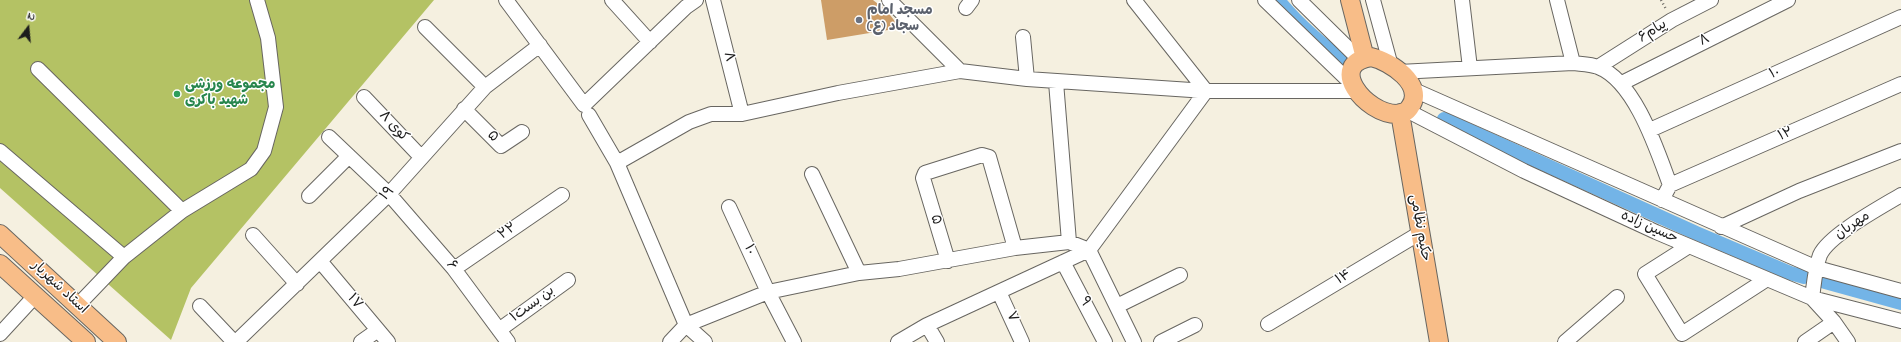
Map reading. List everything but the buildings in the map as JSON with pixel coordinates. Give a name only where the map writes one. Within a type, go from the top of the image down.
[{"type":"main road","points":[[1350,0],[1362,59]]},
{"type":"main road","points":[[1362,59],[1378,59],[1395,69],[1412,85],[1414,90],[1414,100],[1404,112],[1386,112],[1374,108],[1366,102],[1355,88],[1351,73],[1354,64],[1362,59]]},
{"type":"main road","name":"حکیم نظامی","points":[[1404,112],[1420,233],[1439,342]]},
{"type":"main road","name":"استاد شهریار","points":[[0,234],[117,342]]},
{"type":"main road","name":"استاد شهریار","points":[[0,264],[86,342]]},
{"type":"main road","points":[[35,296],[50,279]]},
{"type":"main road","points":[[63,322],[78,305]]},
{"type":"street","points":[[78,305],[124,256],[182,211],[251,169],[264,151],[276,107],[268,38],[256,0]]},
{"type":"street","points":[[506,0],[584,105],[686,7],[696,0]]},
{"type":"street","points":[[612,0],[650,42]]},
{"type":"street","name":"۸","points":[[713,0],[742,114]]},
{"type":"street","points":[[889,0],[960,71]]},
{"type":"street","points":[[1134,0],[1206,91]]},
{"type":"street","points":[[1265,0],[1355,88]]},
{"type":"street","points":[[1299,0],[1362,59]]},
{"type":"street","points":[[1373,0],[1395,69],[1470,68],[1573,63],[1598,67],[1622,83],[1650,130],[1670,185],[1662,200]]},
{"type":"street","points":[[1462,0],[1470,68]]},
{"type":"street","points":[[1557,0],[1573,63]]},
{"type":"street","name":"۶پیام","points":[[1598,67],[1672,20],[1711,0]]},
{"type":"street","name":"۸","points":[[1622,83],[1788,0]]},
{"type":"street","name":"۱۰","points":[[1650,130],[1901,18]]},
{"type":"street","points":[[425,27],[484,87]]},
{"type":"street","points":[[1023,37],[1027,79]]},
{"type":"street","name":"۱۹","points":[[235,342],[320,262],[388,194],[484,87],[540,46]]},
{"type":"street","points":[[38,69],[182,211]]},
{"type":"street","points":[[617,163],[689,122],[711,114],[742,114],[838,93],[960,71],[1056,82],[1206,91],[1355,88]]},
{"type":"street","points":[[1056,82],[1070,242]]},
{"type":"street","name":"۱۲","points":[[1670,185],[1901,84]]},
{"type":"street","points":[[1414,90],[1816,268],[1901,291]]},
{"type":"street","points":[[898,342],[927,325],[1089,250],[1206,91]]},
{"type":"street","name":"کوی ۸","points":[[364,97],[421,157]]},
{"type":"street","name":"۵","points":[[464,109],[501,146],[522,132]]},
{"type":"street","name":"حسین زاده","points":[[1404,112],[1524,171],[1689,246],[1812,298],[1901,321]]},
{"type":"street","points":[[589,115],[617,163],[686,325],[705,342]]},
{"type":"street","name":"۶","points":[[329,137],[388,194],[454,270],[508,342]]},
{"type":"street","points":[[0,151],[124,256]]},
{"type":"street","points":[[1721,227],[1799,191],[1901,151]]},
{"type":"street","name":"۵","points":[[948,261],[923,178],[925,172],[982,155],[989,157],[1015,248]]},
{"type":"street","points":[[309,196],[349,156]]},
{"type":"street","points":[[812,174],[859,273]]},
{"type":"street","name":"۲۲","points":[[454,270],[562,195]]},
{"type":"street","name":"مهربان","points":[[1812,298],[1816,268],[1820,254],[1830,242],[1901,195]]},
{"type":"street","name":"۱۰","points":[[729,207],[768,292],[794,342]]},
{"type":"street","name":"۱۴","points":[[1268,324],[1420,233]]},
{"type":"street","points":[[253,235],[297,284]]},
{"type":"street","points":[[670,342],[686,325],[768,292],[859,273],[900,269],[1015,248],[1070,242],[1089,250],[1134,342]]},
{"type":"street","points":[[1689,246],[1645,274],[1682,334],[1767,278]]},
{"type":"street","name":"۱۷","points":[[320,262],[388,342]]},
{"type":"street","name":"۹","points":[[1063,262],[1104,342]]},
{"type":"street","points":[[1117,306],[1180,274]]},
{"type":"street","name":"بن بست۱","points":[[499,330],[568,280]]},
{"type":"street","name":"۷","points":[[999,292],[1022,342]]},
{"type":"street","points":[[0,334],[35,296]]},
{"type":"street","points":[[1565,342],[1617,297]]},
{"type":"street","points":[[1812,298],[1834,322],[1848,342]]},
{"type":"street","points":[[200,306],[235,342]]},
{"type":"street","points":[[1805,342],[1834,322]]},
{"type":"street","points":[[927,325],[937,342]]},
{"type":"street","points":[[1161,342],[1195,325]]},
{"type":"street","points":[[361,342],[378,330]]},
{"type":"green space","name":"مجموعه ورزشی شهید باکری","points":[[0,0],[434,0],[191,288],[171,340],[0,188]]},
{"type":"waterway","points":[[1278,0],[1311,35],[1348,64]]},
{"type":"waterway","points":[[1444,119],[1696,233],[1790,273],[1804,277]]},
{"type":"waterway","points":[[1825,282],[1901,303]]},
{"type":"place","name":"مسجد امام سجاد (ع)","points":[[859,20]]},
{"type":"place","name":"مجموعه ورزشی شهید باکری","points":[[177,94]]}]
